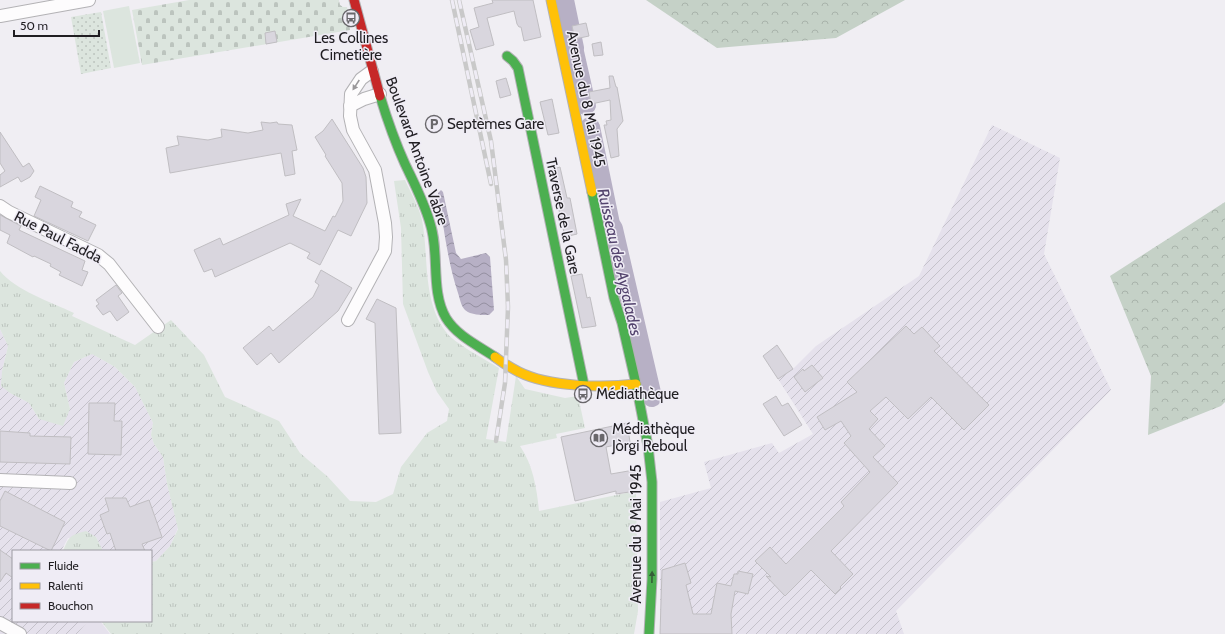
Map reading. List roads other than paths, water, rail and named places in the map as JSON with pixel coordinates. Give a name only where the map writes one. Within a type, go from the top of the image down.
[{"type":"street","points":[[0,16],[88,0]]},
{"type":"street","name":"Boulevard Antoine Vabre","points":[[354,0],[372,71],[397,145],[431,224],[438,297],[444,314],[452,326],[464,337],[519,372],[536,379],[584,385],[626,386],[636,384]]},
{"type":"street","name":"Avenue du 8 Mai 1945","points":[[551,0],[614,298],[622,323],[648,446],[652,482],[652,579],[649,632]]},
{"type":"street","name":"Traverse de la Gare","points":[[507,56],[518,68],[584,385]]},
{"type":"street","points":[[348,320],[384,251],[386,237],[385,223],[375,170],[353,130],[350,116],[351,94],[361,79],[372,71]]},
{"type":"street","points":[[350,106],[364,99],[380,94]]},
{"type":"street","name":"Rue Paul Fadda","points":[[0,206],[9,212],[98,255],[109,264],[158,327]]},
{"type":"street","name":"Avenue du 8 Mai 1945","points":[[612,325],[614,298]]},
{"type":"street","points":[[0,480],[70,483]]},
{"type":"street","name":"Avenue du 8 Mai 1945","points":[[643,501],[643,578],[649,632]]},
{"type":"street","points":[[0,623],[20,634]]},
{"type":"water","points":[[441,190],[443,192],[456,253],[461,259],[486,253],[490,257],[494,310],[489,315],[470,313],[465,310],[462,304],[454,281],[446,243],[438,193]]},
{"type":"waterway","name":"Ruisseau des Aygalades","points":[[564,0],[574,48]]},
{"type":"waterway","name":"Ruisseau des Aygalades","points":[[574,52],[586,105]]},
{"type":"waterway","name":"Ruisseau des Aygalades","points":[[590,127],[610,224],[613,229],[652,397]]},
{"type":"railway","points":[[452,0],[491,184]]},
{"type":"railway","points":[[459,0],[491,141],[506,260],[508,307],[505,383],[496,441]]},
{"type":"place","name":"Les Collines Cimetière","points":[[351,18]]},
{"type":"place","name":"Septèmes Gare","points":[[434,124]]},
{"type":"place","name":"Médiathèque","points":[[583,394]]},
{"type":"place","name":"Médiathèque Jòrgi Reboul","points":[[599,438]]}]
